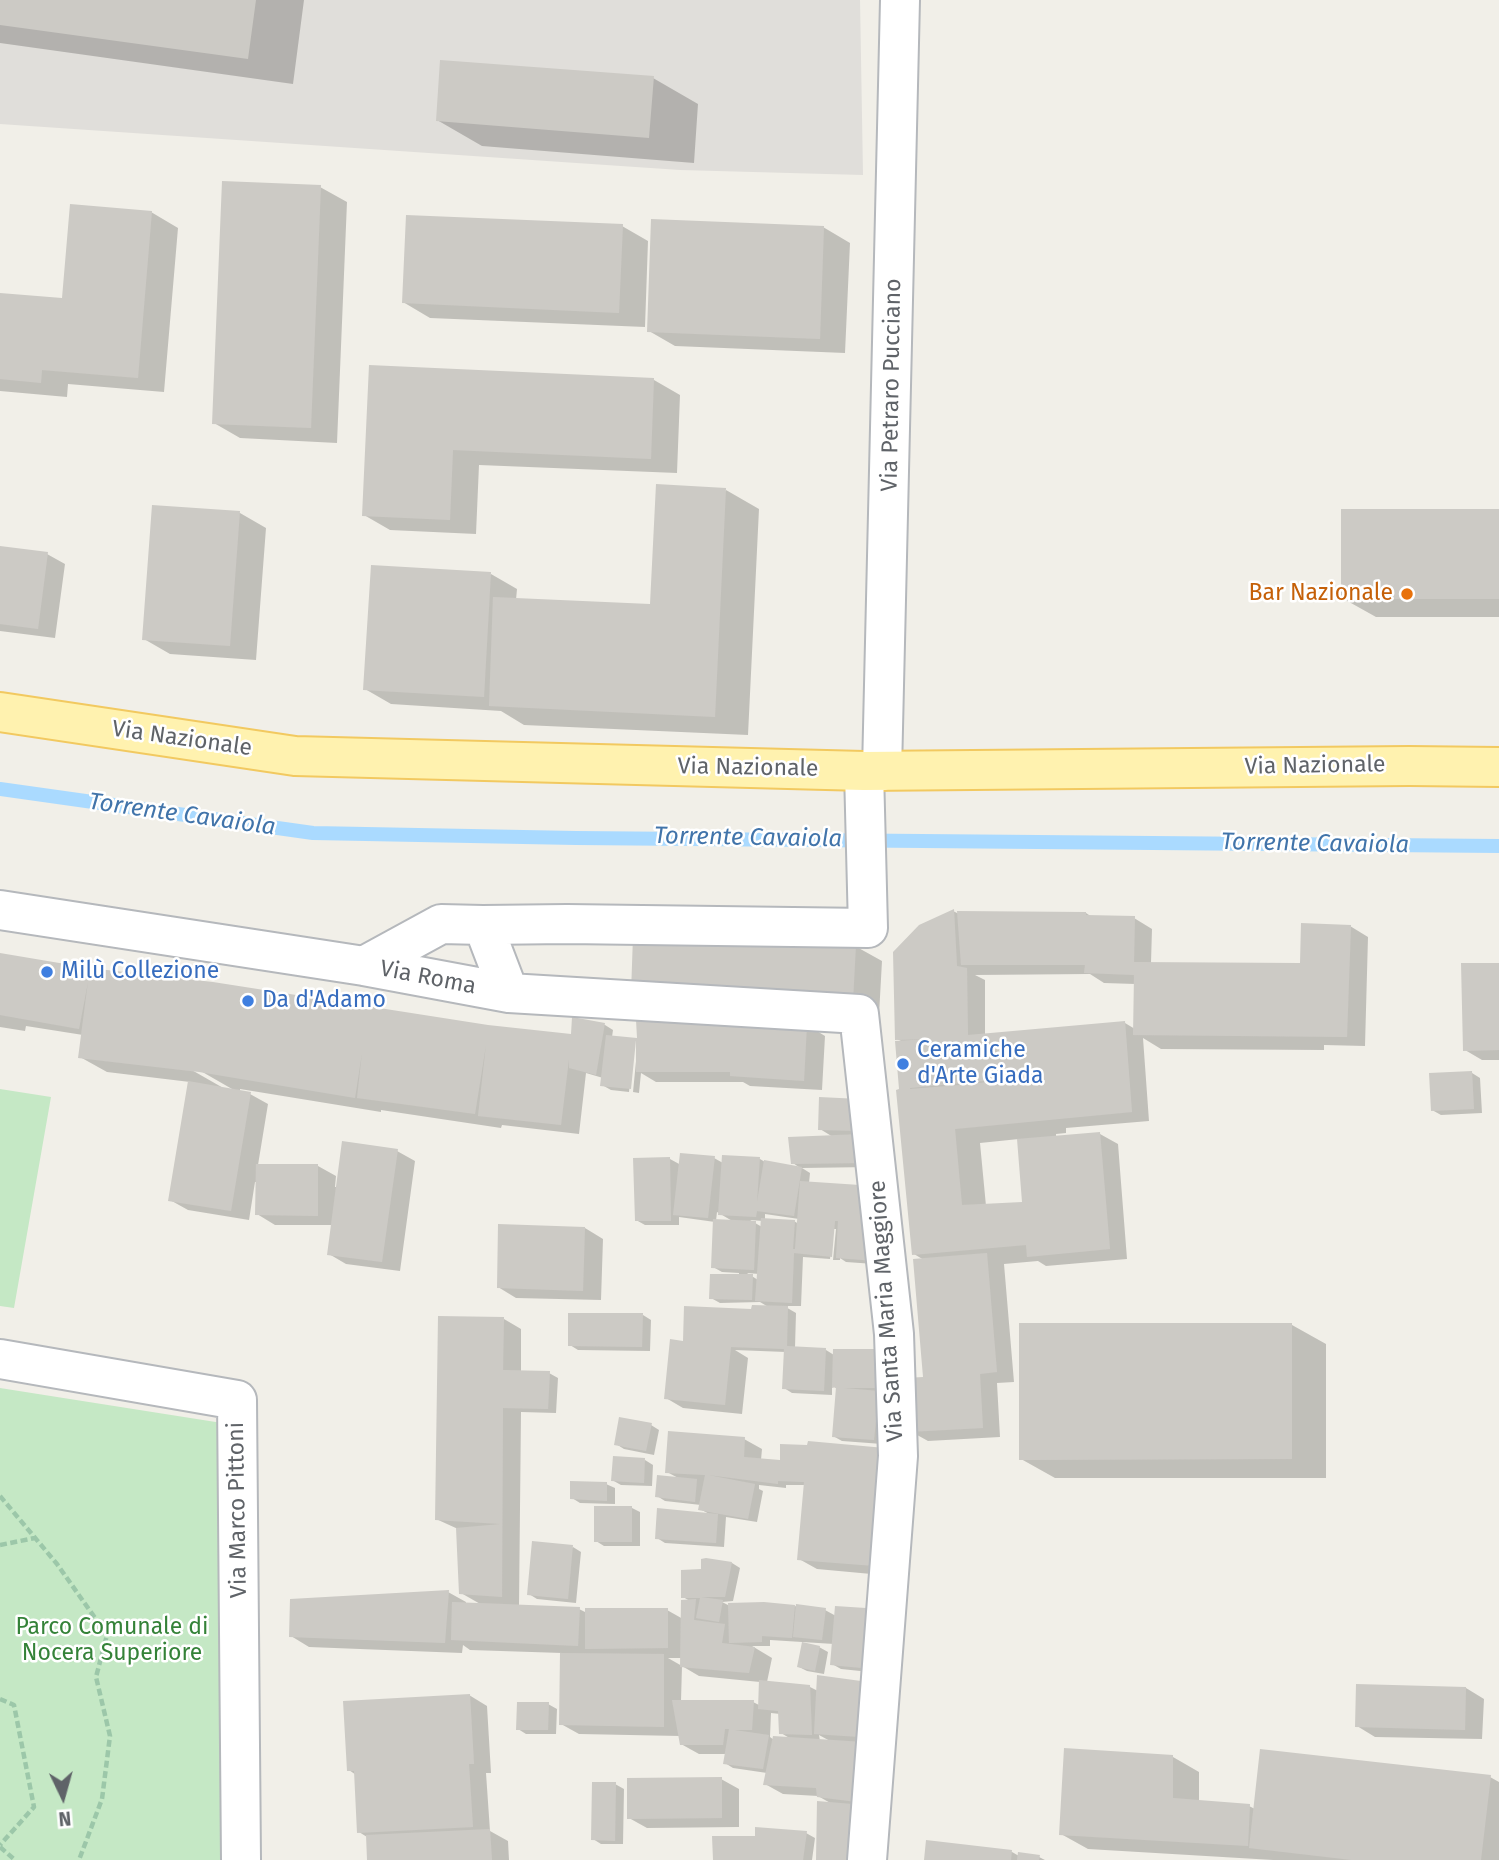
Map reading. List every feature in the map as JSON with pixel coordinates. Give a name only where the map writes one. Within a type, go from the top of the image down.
[{"type":"main road","name":"Via Nazionale","points":[[0,712],[295,756],[871,780],[1395,766],[1499,767]]},
{"type":"street","name":"Via Petraro Pucciano","points":[[484,925],[868,928],[866,888],[900,0]]},
{"type":"street","name":"Via Roma","points":[[0,910],[364,966],[509,993],[859,1014]]},
{"type":"street","points":[[364,966],[441,924],[484,925],[509,993]]},
{"type":"street","name":"Via Santa Maria Maggiore","points":[[859,1014],[894,1334],[898,1456],[867,1860]]},
{"type":"street","name":"Via Marco Pittoni","points":[[0,1359],[237,1400],[241,1860]]},
{"type":"path","points":[[0,1496],[35,1538],[107,1635],[96,1677],[110,1736],[102,1799],[79,1860]]},
{"type":"path","points":[[0,1545],[35,1538]]},
{"type":"path","points":[[0,1699],[14,1705],[34,1807],[0,1846],[15,1860]]},
{"type":"shaded area","points":[[0,0],[860,0],[863,175],[680,170],[0,124]]},
{"type":"green space","points":[[0,1089],[51,1097],[14,1308],[0,1306]]},
{"type":"green space","name":"Parco Comunale di Nocera Superiore","points":[[0,1388],[222,1423],[225,1860],[0,1860]]},
{"type":"building","points":[[0,0],[256,0],[248,59],[0,25]]},
{"type":"building","points":[[440,60],[654,76],[649,138],[436,121]]},
{"type":"building","points":[[222,181],[321,185],[311,428],[212,424]]},
{"type":"building","points":[[70,204],[152,211],[138,378],[42,370],[41,383],[0,379],[0,293],[62,298]]},
{"type":"building","points":[[406,215],[623,224],[619,313],[402,303]]},
{"type":"building","points":[[651,219],[824,226],[820,339],[647,332]]},
{"type":"building","points":[[369,365],[654,378],[651,459],[453,450],[450,520],[362,516]]},
{"type":"building","points":[[656,484],[726,488],[715,717],[489,706],[493,597],[650,604]]},
{"type":"building","points":[[152,505],[240,511],[230,646],[142,640]]},
{"type":"building","points":[[1341,509],[1499,509],[1499,599],[1341,599]]},
{"type":"building","points":[[0,546],[48,552],[38,629],[0,624]]},
{"type":"building","points":[[371,565],[491,572],[484,697],[363,690]]},
{"type":"building","points":[[954,909],[957,966],[967,968],[968,1035],[1125,1021],[1132,1112],[955,1129],[962,1205],[1022,1202],[1017,1139],[1100,1132],[1110,1249],[1027,1257],[1026,1245],[912,1255],[896,1090],[899,1089],[895,1041],[929,1039],[895,1040],[893,952],[919,925]],"holes":[[[1026,1077],[972,1084],[910,1089]]]},
{"type":"building","points":[[957,911],[1086,912],[1086,915],[1135,916],[1134,962],[1300,963],[1301,923],[1351,925],[1347,1037],[1133,1035],[1134,975],[1084,973],[1085,965],[961,965]]},
{"type":"building","points":[[633,936],[856,944],[853,1001],[631,993]]},
{"type":"building","points":[[0,953],[89,968],[213,982],[488,1025],[571,1034],[572,1017],[605,1023],[596,1075],[569,1068],[569,1059],[561,1125],[478,1116],[486,1045],[475,1114],[357,1098],[362,1053],[355,1098],[199,1072],[78,1058],[88,982],[79,1029],[0,1015]]},
{"type":"building","points":[[1461,963],[1499,963],[1499,1050],[1463,1051]]},
{"type":"building","points":[[636,1020],[807,1024],[804,1081],[730,1076],[730,1072],[636,1072],[636,1040],[631,1089],[600,1086],[606,1035],[637,1038]]},
{"type":"building","points":[[1472,1071],[1474,1109],[1431,1111],[1429,1073]]},
{"type":"building","points":[[188,1081],[251,1092],[231,1211],[168,1201]]},
{"type":"building","points":[[819,1097],[860,1099],[859,1131],[818,1130]]},
{"type":"building","points":[[862,1134],[863,1163],[791,1164],[788,1137]]},
{"type":"building","points":[[342,1141],[398,1149],[382,1262],[327,1255]]},
{"type":"building","points":[[680,1153],[715,1156],[708,1218],[673,1215]]},
{"type":"building","points":[[722,1155],[760,1157],[757,1202],[764,1160],[802,1167],[794,1216],[757,1211],[756,1217],[718,1215]]},
{"type":"building","points":[[670,1157],[671,1221],[635,1221],[633,1158]]},
{"type":"building","points":[[256,1164],[318,1164],[318,1216],[255,1215]]},
{"type":"building","points":[[800,1181],[875,1186],[876,1261],[836,1258],[838,1221],[835,1221],[832,1257],[794,1253],[792,1303],[755,1301],[761,1218],[795,1220],[795,1249]]},
{"type":"building","points":[[713,1219],[756,1221],[754,1270],[711,1268]]},
{"type":"building","points":[[498,1224],[585,1227],[583,1291],[497,1288]]},
{"type":"building","points":[[987,1253],[997,1372],[980,1374],[983,1428],[908,1432],[905,1378],[923,1377],[913,1259]]},
{"type":"building","points":[[710,1274],[753,1274],[752,1300],[709,1299]]},
{"type":"building","points":[[752,1305],[788,1306],[787,1346],[826,1348],[824,1391],[782,1389],[784,1349],[731,1347],[725,1405],[664,1399],[670,1339],[683,1341],[684,1306],[751,1309]]},
{"type":"building","points":[[568,1313],[643,1313],[642,1347],[568,1346]]},
{"type":"building","points":[[438,1316],[504,1317],[503,1370],[550,1371],[548,1409],[503,1408],[502,1597],[459,1594],[456,1528],[501,1524],[435,1520]]},
{"type":"building","points":[[1019,1323],[1292,1323],[1292,1459],[1019,1460]]},
{"type":"building","points":[[833,1349],[876,1349],[876,1388],[843,1388],[879,1391],[874,1440],[832,1437],[836,1387],[832,1388]]},
{"type":"building","points":[[619,1417],[652,1423],[646,1451],[614,1445]]},
{"type":"building","points":[[668,1431],[745,1437],[744,1457],[780,1460],[780,1444],[807,1445],[808,1441],[885,1448],[875,1566],[797,1560],[804,1482],[778,1481],[778,1484],[708,1475],[755,1484],[748,1519],[698,1510],[705,1475],[665,1473]]},
{"type":"building","points":[[613,1456],[645,1458],[644,1483],[611,1481]]},
{"type":"building","points":[[657,1475],[697,1479],[695,1502],[655,1497]]},
{"type":"building","points":[[570,1481],[607,1482],[607,1501],[570,1499]]},
{"type":"building","points":[[594,1506],[632,1506],[632,1542],[594,1542]]},
{"type":"building","points":[[657,1508],[718,1514],[716,1543],[655,1539]]},
{"type":"building","points":[[532,1541],[573,1545],[568,1599],[527,1595]]},
{"type":"building","points":[[701,1559],[732,1562],[725,1597],[701,1597],[723,1600],[719,1622],[696,1618],[700,1598],[681,1598],[681,1570],[701,1569]]},
{"type":"building","points":[[449,1590],[445,1643],[289,1637],[290,1599]]},
{"type":"building","points":[[696,1599],[694,1620],[725,1624],[722,1643],[755,1647],[749,1673],[680,1667],[681,1600]]},
{"type":"building","points":[[452,1602],[580,1607],[578,1646],[451,1640]]},
{"type":"building","points":[[728,1603],[795,1605],[792,1638],[762,1636],[762,1642],[729,1643]]},
{"type":"building","points":[[796,1604],[826,1608],[822,1640],[793,1637]]},
{"type":"building","points":[[835,1606],[866,1608],[862,1668],[830,1665]]},
{"type":"building","points":[[585,1608],[668,1608],[668,1648],[585,1649]]},
{"type":"building","points":[[802,1642],[820,1646],[815,1671],[797,1667]]},
{"type":"building","points":[[560,1653],[664,1654],[664,1727],[559,1725]]},
{"type":"building","points":[[817,1675],[861,1681],[860,1737],[814,1734]]},
{"type":"building","points":[[759,1680],[810,1685],[812,1735],[779,1734],[778,1711],[758,1709]]},
{"type":"building","points":[[1356,1684],[1466,1687],[1465,1730],[1355,1727]]},
{"type":"building","points":[[470,1694],[474,1764],[469,1764],[473,1827],[357,1833],[354,1771],[347,1771],[343,1701]]},
{"type":"building","points":[[672,1700],[754,1700],[752,1730],[734,1730],[769,1735],[763,1769],[723,1764],[729,1729],[725,1729],[723,1745],[680,1745]]},
{"type":"building","points":[[517,1702],[549,1702],[548,1730],[516,1730]]},
{"type":"building","points":[[773,1736],[863,1742],[857,1802],[817,1797],[816,1788],[763,1785]]},
{"type":"building","points":[[1064,1748],[1173,1755],[1173,1798],[1250,1804],[1248,1846],[1059,1835]]},
{"type":"building","points":[[1260,1749],[1491,1775],[1481,1860],[1352,1860],[1249,1848]]},
{"type":"building","points":[[722,1777],[722,1818],[627,1819],[627,1778]]},
{"type":"building","points":[[592,1782],[616,1782],[615,1841],[591,1840]]},
{"type":"building","points":[[817,1801],[852,1804],[855,1860],[816,1860]]},
{"type":"building","points":[[755,1827],[807,1831],[803,1860],[713,1860],[712,1836],[755,1836]]},
{"type":"building","points":[[490,1829],[492,1860],[367,1860],[366,1835]]},
{"type":"building","points":[[926,1840],[1012,1850],[1011,1860],[924,1860]]},
{"type":"building","points":[[1018,1852],[1040,1855],[1039,1860],[1017,1860]]},
{"type":"waterway","name":"Torrente Cavaiola","points":[[0,789],[313,833],[576,838],[1499,846]]},
{"type":"place","name":"Bar Nazionale","points":[[1407,594]]},
{"type":"place","name":"Milù Collezione","points":[[47,972]]},
{"type":"place","name":"Da d'Adamo","points":[[248,1001]]},
{"type":"place","name":"Ceramiche d'Arte Giada","points":[[903,1064]]}]
